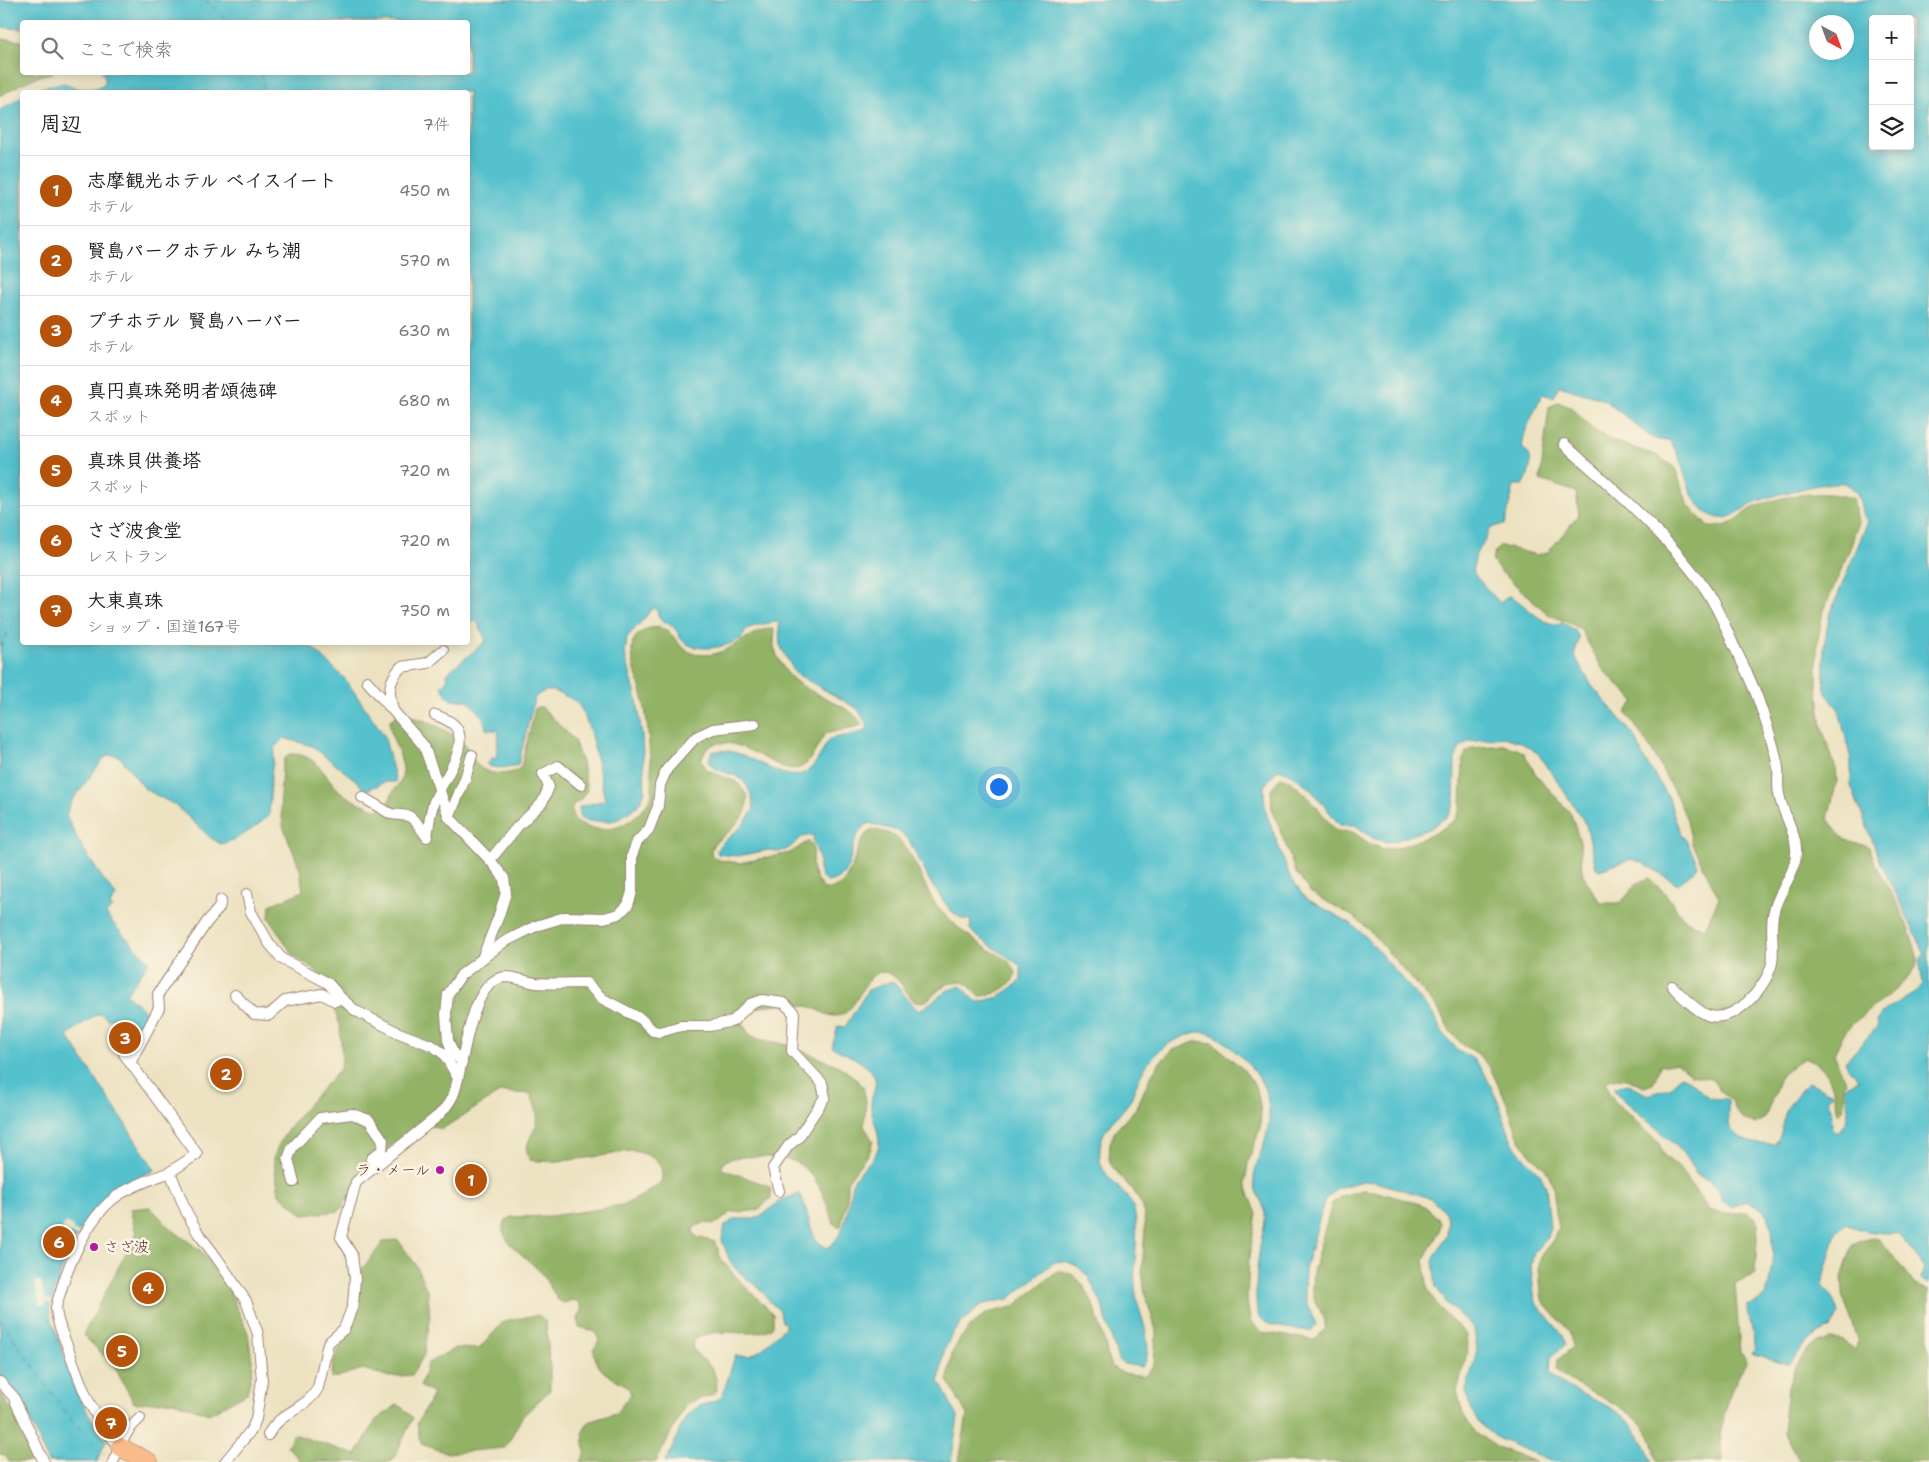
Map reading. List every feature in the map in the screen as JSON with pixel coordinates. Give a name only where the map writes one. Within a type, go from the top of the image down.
[{"type":"highway","points":[[117,1454],[149,1462]]},
{"type":"street","points":[[1564,444],[1657,532],[1693,573],[1716,606],[1758,698],[1778,768],[1779,794],[1795,840],[1795,861],[1791,874],[1776,901],[1773,914],[1771,926],[1772,963],[1762,986],[1751,999],[1728,1014],[1717,1016],[1708,1015],[1698,1009],[1672,986]]},
{"type":"street","points":[[393,711],[389,693],[393,677],[401,667],[428,663],[443,650]]},
{"type":"street","points":[[367,682],[424,746],[433,767],[449,817],[490,860],[504,878],[506,893],[483,956]]},
{"type":"street","points":[[362,797],[391,814],[409,816],[427,837],[435,800],[452,769],[459,745],[459,732],[452,723],[435,715]]},
{"type":"street","points":[[462,1062],[453,1053],[448,1040],[446,1015],[448,994],[461,975],[483,956],[504,942],[536,926],[565,917],[604,918],[619,914],[628,905],[632,892],[632,855],[637,842],[649,828],[658,806],[660,785],[667,769],[696,737],[713,729],[755,724]]},
{"type":"street","points":[[449,817],[465,779],[472,755]]},
{"type":"street","points":[[490,860],[518,826],[542,803],[548,787],[543,774],[558,766],[581,786]]},
{"type":"street","points":[[246,894],[251,912],[282,959],[328,983],[356,1011],[433,1046],[444,1054],[458,1078]]},
{"type":"street","points":[[117,1454],[90,1405],[56,1314],[56,1307],[82,1241],[100,1212],[126,1190],[170,1172],[197,1154],[127,1058],[159,1008],[158,994],[207,922],[219,908],[222,900]]},
{"type":"street","points":[[268,1435],[280,1419],[307,1402],[315,1394],[328,1343],[344,1329],[353,1304],[355,1279],[352,1255],[341,1237],[356,1182],[439,1114],[449,1103],[462,1062],[468,1027],[476,1007],[486,990],[497,980],[506,977],[536,983],[586,983],[603,999],[641,1019],[653,1031],[660,1032],[681,1026],[710,1026],[733,1021],[750,1004],[762,1000],[784,1003],[794,1013],[792,1051],[822,1083],[825,1097],[798,1138],[788,1145],[773,1168],[780,1190]]},
{"type":"street","points":[[235,995],[254,1014],[269,1015],[286,1001],[322,994],[335,1001],[341,998]]},
{"type":"street","points":[[294,1182],[288,1159],[292,1148],[320,1118],[352,1114],[369,1120],[383,1140],[382,1150],[371,1159],[376,1166]]},
{"type":"street","points":[[170,1172],[186,1211],[198,1233],[246,1301],[258,1334],[262,1380],[256,1419],[252,1429],[225,1462]]},
{"type":"street","points":[[0,1382],[13,1396],[44,1462]]},
{"type":"street","points":[[117,1454],[122,1440],[131,1426],[140,1418]]},
{"type":"green space","points":[[0,39],[20,41],[20,75],[43,75],[19,85],[0,96]]},
{"type":"green space","points":[[1558,402],[1572,408],[1592,429],[1610,440],[1658,456],[1675,468],[1688,505],[1708,527],[1730,524],[1750,510],[1768,502],[1805,494],[1829,494],[1853,498],[1858,522],[1851,546],[1822,615],[1817,646],[1817,684],[1822,728],[1836,769],[1837,780],[1828,819],[1845,840],[1869,847],[1907,924],[1916,951],[1916,966],[1911,974],[1894,991],[1862,1016],[1843,1036],[1834,1054],[1846,1083],[1843,1085],[1844,1105],[1838,1114],[1833,1088],[1826,1073],[1814,1061],[1805,1058],[1781,1075],[1765,1118],[1755,1124],[1740,1115],[1735,1109],[1732,1100],[1721,1092],[1712,1079],[1691,1075],[1677,1063],[1660,1066],[1653,1084],[1644,1087],[1621,1078],[1606,1082],[1609,1093],[1617,1104],[1658,1142],[1665,1156],[1680,1169],[1709,1210],[1724,1214],[1747,1212],[1756,1219],[1758,1224],[1755,1274],[1735,1283],[1740,1352],[1747,1360],[1731,1391],[1720,1430],[1722,1462],[1657,1462],[1650,1436],[1631,1414],[1580,1387],[1557,1370],[1558,1360],[1573,1347],[1569,1331],[1543,1302],[1541,1294],[1539,1266],[1541,1255],[1553,1240],[1558,1229],[1553,1185],[1546,1170],[1530,1154],[1519,1138],[1506,1101],[1490,1068],[1478,1054],[1462,1044],[1449,1030],[1438,1009],[1369,930],[1354,917],[1310,892],[1296,873],[1272,808],[1271,789],[1281,777],[1296,785],[1336,831],[1353,832],[1370,844],[1384,849],[1397,848],[1434,834],[1455,820],[1461,807],[1463,761],[1466,752],[1472,748],[1503,745],[1524,753],[1535,773],[1571,814],[1580,842],[1582,871],[1601,903],[1621,903],[1637,883],[1649,878],[1666,894],[1685,921],[1705,928],[1719,898],[1692,844],[1687,820],[1676,795],[1651,749],[1626,712],[1635,701],[1603,670],[1580,628],[1548,614],[1498,569],[1492,560],[1495,551],[1501,546],[1537,555],[1548,552],[1579,515],[1576,492],[1540,480],[1549,407]]},
{"type":"green space","points":[[649,628],[667,630],[688,651],[705,655],[723,651],[756,633],[773,629],[774,648],[781,664],[789,675],[809,690],[849,711],[862,725],[825,734],[807,763],[797,768],[786,768],[732,744],[719,743],[707,748],[701,759],[707,770],[737,782],[748,796],[745,814],[731,830],[714,843],[711,850],[712,856],[719,860],[739,863],[790,853],[809,841],[813,848],[812,867],[818,882],[824,889],[835,888],[848,875],[860,845],[872,829],[889,834],[902,843],[908,851],[929,893],[941,911],[971,938],[1007,961],[1016,974],[1006,987],[990,995],[979,996],[966,983],[958,981],[945,985],[926,1001],[915,1002],[892,975],[882,972],[875,974],[870,979],[851,1008],[837,1016],[807,1006],[780,1004],[760,1007],[746,1016],[742,1023],[749,1034],[758,1039],[785,1044],[837,1065],[863,1086],[866,1102],[864,1126],[873,1141],[870,1151],[847,1182],[847,1200],[841,1226],[838,1227],[834,1224],[826,1201],[814,1178],[799,1164],[785,1159],[763,1157],[735,1158],[724,1162],[722,1169],[769,1186],[771,1198],[759,1209],[731,1212],[719,1222],[713,1224],[704,1223],[694,1227],[693,1232],[697,1237],[715,1242],[718,1254],[730,1270],[773,1314],[773,1326],[757,1333],[714,1333],[694,1340],[692,1346],[696,1353],[708,1363],[714,1372],[717,1391],[710,1396],[686,1404],[656,1462],[581,1462],[585,1452],[583,1432],[587,1424],[616,1413],[631,1394],[624,1384],[605,1373],[596,1360],[594,1349],[599,1340],[594,1331],[579,1327],[578,1319],[582,1310],[579,1302],[573,1300],[564,1303],[558,1300],[542,1273],[509,1243],[503,1231],[503,1224],[510,1217],[550,1216],[626,1204],[661,1182],[662,1175],[659,1164],[650,1156],[631,1151],[569,1160],[530,1160],[527,1145],[537,1122],[537,1111],[531,1094],[501,1092],[442,1129],[418,1122],[381,1155],[339,1211],[304,1215],[279,1194],[274,1159],[277,1149],[291,1125],[340,1069],[342,1060],[340,1026],[323,977],[293,955],[269,918],[270,905],[303,891],[300,869],[283,826],[280,796],[284,760],[289,754],[307,757],[345,795],[377,810],[388,802],[403,773],[401,758],[390,728],[390,720],[396,716],[403,715],[421,719],[450,733],[463,743],[478,766],[500,774],[517,770],[521,767],[535,709],[542,707],[574,740],[582,763],[587,790],[581,799],[572,806],[572,814],[576,821],[590,828],[615,828],[641,812],[651,797],[652,784],[646,716],[633,663],[632,649],[636,637]]},
{"type":"green space","points":[[1197,1041],[1213,1043],[1244,1070],[1255,1086],[1259,1099],[1261,1112],[1260,1128],[1248,1163],[1245,1183],[1257,1214],[1249,1257],[1247,1301],[1250,1320],[1261,1332],[1314,1340],[1326,1328],[1320,1309],[1315,1302],[1312,1288],[1313,1271],[1332,1204],[1342,1196],[1363,1190],[1421,1204],[1437,1217],[1440,1223],[1439,1232],[1424,1259],[1428,1291],[1439,1307],[1465,1333],[1468,1349],[1457,1391],[1463,1414],[1474,1432],[1495,1446],[1536,1462],[959,1462],[967,1415],[948,1380],[952,1353],[960,1339],[972,1325],[987,1313],[1013,1307],[1057,1271],[1068,1273],[1085,1288],[1096,1313],[1109,1360],[1115,1369],[1123,1373],[1145,1376],[1154,1365],[1156,1330],[1146,1298],[1142,1273],[1145,1228],[1143,1207],[1135,1193],[1111,1165],[1109,1159],[1110,1143],[1115,1131],[1137,1107],[1150,1077],[1160,1062],[1173,1050]]},
{"type":"green space","points":[[150,1207],[170,1228],[201,1251],[230,1292],[248,1333],[253,1367],[247,1393],[209,1414],[173,1401],[134,1403],[114,1366],[83,1335],[136,1234],[130,1209]]},
{"type":"green space","points":[[1872,1238],[1880,1239],[1915,1285],[1929,1290],[1929,1462],[1800,1462],[1783,1432],[1788,1387],[1795,1367],[1808,1350],[1818,1342],[1830,1338],[1844,1341],[1854,1350],[1858,1339],[1843,1296],[1842,1277],[1853,1244]]},
{"type":"green space","points":[[398,1240],[416,1265],[428,1293],[430,1320],[424,1355],[412,1375],[389,1377],[363,1369],[331,1379],[334,1358],[350,1331],[359,1301],[359,1273],[384,1241]]},
{"type":"green space","points":[[539,1315],[546,1323],[550,1390],[522,1417],[505,1448],[448,1453],[421,1444],[417,1424],[433,1394],[420,1386],[428,1363],[455,1348],[479,1349],[504,1321]]},
{"type":"green space","points":[[0,1392],[24,1430],[35,1462],[9,1462],[5,1455],[0,1454]]},
{"type":"green space","points":[[398,1404],[413,1418],[391,1462],[301,1462],[287,1446],[294,1434],[356,1455],[376,1420]]},
{"type":"water","points":[[0,0],[1929,0],[1929,1283],[1921,1280],[1924,1267],[1898,1233],[1865,1231],[1846,1223],[1836,1233],[1824,1275],[1823,1287],[1831,1295],[1839,1314],[1831,1328],[1807,1342],[1790,1365],[1752,1353],[1756,1349],[1747,1306],[1758,1302],[1767,1292],[1773,1250],[1770,1219],[1761,1209],[1746,1201],[1731,1207],[1723,1201],[1718,1190],[1708,1180],[1697,1175],[1684,1153],[1614,1091],[1615,1087],[1629,1085],[1648,1095],[1672,1087],[1680,1076],[1690,1081],[1713,1099],[1728,1100],[1730,1128],[1740,1138],[1754,1143],[1775,1144],[1781,1132],[1789,1105],[1809,1082],[1833,1094],[1827,1099],[1832,1110],[1831,1127],[1836,1133],[1844,1126],[1848,1110],[1844,1087],[1859,1080],[1845,1062],[1878,1026],[1877,1020],[1881,1014],[1913,994],[1923,984],[1919,959],[1925,954],[1881,863],[1851,786],[1851,760],[1839,710],[1826,693],[1824,683],[1824,647],[1829,617],[1868,521],[1856,492],[1846,484],[1840,483],[1786,493],[1753,503],[1726,518],[1715,517],[1698,504],[1675,448],[1669,440],[1658,440],[1648,435],[1605,400],[1559,386],[1554,397],[1542,394],[1525,432],[1522,447],[1530,457],[1528,475],[1523,485],[1514,485],[1505,525],[1490,530],[1476,554],[1472,570],[1500,603],[1509,596],[1548,623],[1563,623],[1575,630],[1579,638],[1574,655],[1592,686],[1636,738],[1642,755],[1669,798],[1681,834],[1698,865],[1696,869],[1678,884],[1643,863],[1631,859],[1600,870],[1596,868],[1586,824],[1539,754],[1520,742],[1504,737],[1469,741],[1460,747],[1455,759],[1454,805],[1449,815],[1431,828],[1395,841],[1385,842],[1373,838],[1355,825],[1340,825],[1305,784],[1278,769],[1264,786],[1265,810],[1290,877],[1305,898],[1350,923],[1364,935],[1432,1013],[1443,1034],[1458,1050],[1473,1059],[1484,1072],[1499,1104],[1512,1142],[1540,1174],[1546,1187],[1550,1228],[1547,1237],[1534,1252],[1531,1266],[1537,1305],[1563,1335],[1565,1345],[1551,1356],[1550,1373],[1566,1386],[1617,1412],[1629,1422],[1646,1447],[1653,1462],[1555,1462],[1499,1439],[1481,1426],[1471,1411],[1466,1391],[1477,1350],[1474,1329],[1446,1302],[1436,1287],[1433,1261],[1447,1234],[1448,1221],[1445,1212],[1432,1200],[1424,1196],[1375,1182],[1362,1181],[1338,1188],[1325,1199],[1305,1269],[1304,1288],[1307,1306],[1312,1313],[1316,1326],[1311,1331],[1291,1329],[1269,1324],[1260,1318],[1256,1303],[1256,1281],[1265,1210],[1254,1185],[1254,1176],[1268,1131],[1269,1106],[1262,1084],[1248,1064],[1216,1036],[1199,1032],[1173,1041],[1155,1055],[1138,1081],[1129,1102],[1104,1133],[1100,1148],[1100,1159],[1105,1172],[1127,1197],[1134,1210],[1136,1221],[1135,1289],[1148,1343],[1146,1360],[1142,1367],[1124,1364],[1118,1360],[1101,1302],[1088,1276],[1077,1266],[1065,1261],[1054,1262],[1009,1299],[983,1304],[965,1319],[952,1334],[944,1351],[939,1381],[958,1417],[951,1462],[665,1462],[682,1424],[690,1413],[698,1407],[720,1398],[723,1394],[735,1356],[750,1356],[761,1350],[785,1327],[780,1311],[758,1286],[748,1280],[731,1264],[722,1240],[725,1226],[734,1219],[754,1219],[763,1215],[781,1200],[799,1194],[806,1208],[812,1231],[821,1244],[828,1248],[838,1237],[844,1225],[855,1178],[872,1159],[878,1148],[878,1135],[871,1110],[875,1077],[865,1065],[832,1047],[838,1026],[845,1027],[868,990],[892,981],[919,1011],[948,990],[960,986],[978,1002],[999,997],[1021,981],[1021,966],[974,934],[970,929],[971,920],[962,919],[950,910],[932,885],[909,840],[898,831],[869,823],[856,838],[844,872],[838,878],[827,882],[821,876],[819,870],[819,858],[813,840],[814,835],[802,837],[788,849],[778,852],[768,850],[738,856],[718,854],[717,850],[720,845],[742,826],[754,809],[750,793],[744,782],[736,776],[718,770],[710,764],[712,752],[738,753],[788,775],[800,775],[813,766],[829,739],[864,732],[868,727],[858,709],[795,673],[780,645],[779,624],[777,622],[749,628],[741,638],[720,647],[704,648],[689,645],[683,641],[675,629],[662,620],[657,610],[652,608],[627,637],[625,654],[637,700],[642,736],[645,792],[638,805],[619,819],[611,821],[585,821],[580,818],[579,807],[605,800],[587,721],[582,710],[574,700],[559,693],[552,691],[542,692],[535,697],[518,765],[498,768],[487,765],[492,758],[496,758],[499,731],[486,729],[482,716],[474,706],[467,700],[451,700],[441,686],[448,679],[446,674],[486,641],[477,621],[470,623],[470,90],[36,90],[50,85],[64,83],[79,89],[92,89],[103,86],[105,82],[104,75],[470,75],[470,20],[20,20],[20,29],[0,27]]},
{"type":"water","points":[[20,98],[20,645],[310,645],[345,679],[384,735],[396,782],[385,782],[365,791],[358,782],[312,746],[284,738],[275,747],[269,816],[241,836],[221,844],[211,838],[175,805],[145,789],[119,756],[109,755],[104,758],[71,802],[66,815],[76,837],[116,896],[110,904],[112,908],[106,914],[148,960],[148,964],[126,994],[149,1014],[138,1037],[122,1018],[107,1019],[102,1014],[97,1014],[67,1035],[155,1170],[107,1197],[86,1220],[67,1257],[50,1308],[50,1314],[79,1396],[106,1441],[97,1462],[48,1462],[22,1402],[8,1382],[0,1375],[0,110]]},
{"type":"pier","points":[[65,1223],[73,1227],[72,1230],[79,1233],[77,1236],[70,1233],[57,1260],[50,1256],[54,1246],[46,1243],[52,1231],[60,1234]]},
{"type":"pier","points":[[41,1281],[44,1298],[52,1301],[51,1304],[46,1301],[46,1304],[40,1306],[35,1282]]},
{"type":"ferry route","points":[[205,0],[227,20]]},
{"type":"ferry route","points":[[262,75],[264,90]]},
{"type":"ferry route","points":[[0,648],[20,610]]},
{"type":"ferry route","points":[[0,1319],[70,1419],[106,1455]]},
{"type":"place","name":"プチホテル 賢島ハーバー","points":[[125,1038]]},
{"type":"place","name":"賢島パークホテル みち潮","points":[[226,1074]]},
{"type":"place","name":"ラ・メール","points":[[440,1170]]},
{"type":"place","name":"志摩観光ホテル ベイスイート","points":[[471,1180]]},
{"type":"place","name":"さざ波食堂","points":[[59,1242]]},
{"type":"place","name":"さざ波","points":[[94,1247]]},
{"type":"place","name":"真円真珠発明者頌徳碑","points":[[148,1288]]},
{"type":"place","name":"真珠貝供養塔","points":[[122,1351]]},
{"type":"place","name":"大東真珠","points":[[111,1423]]}]
